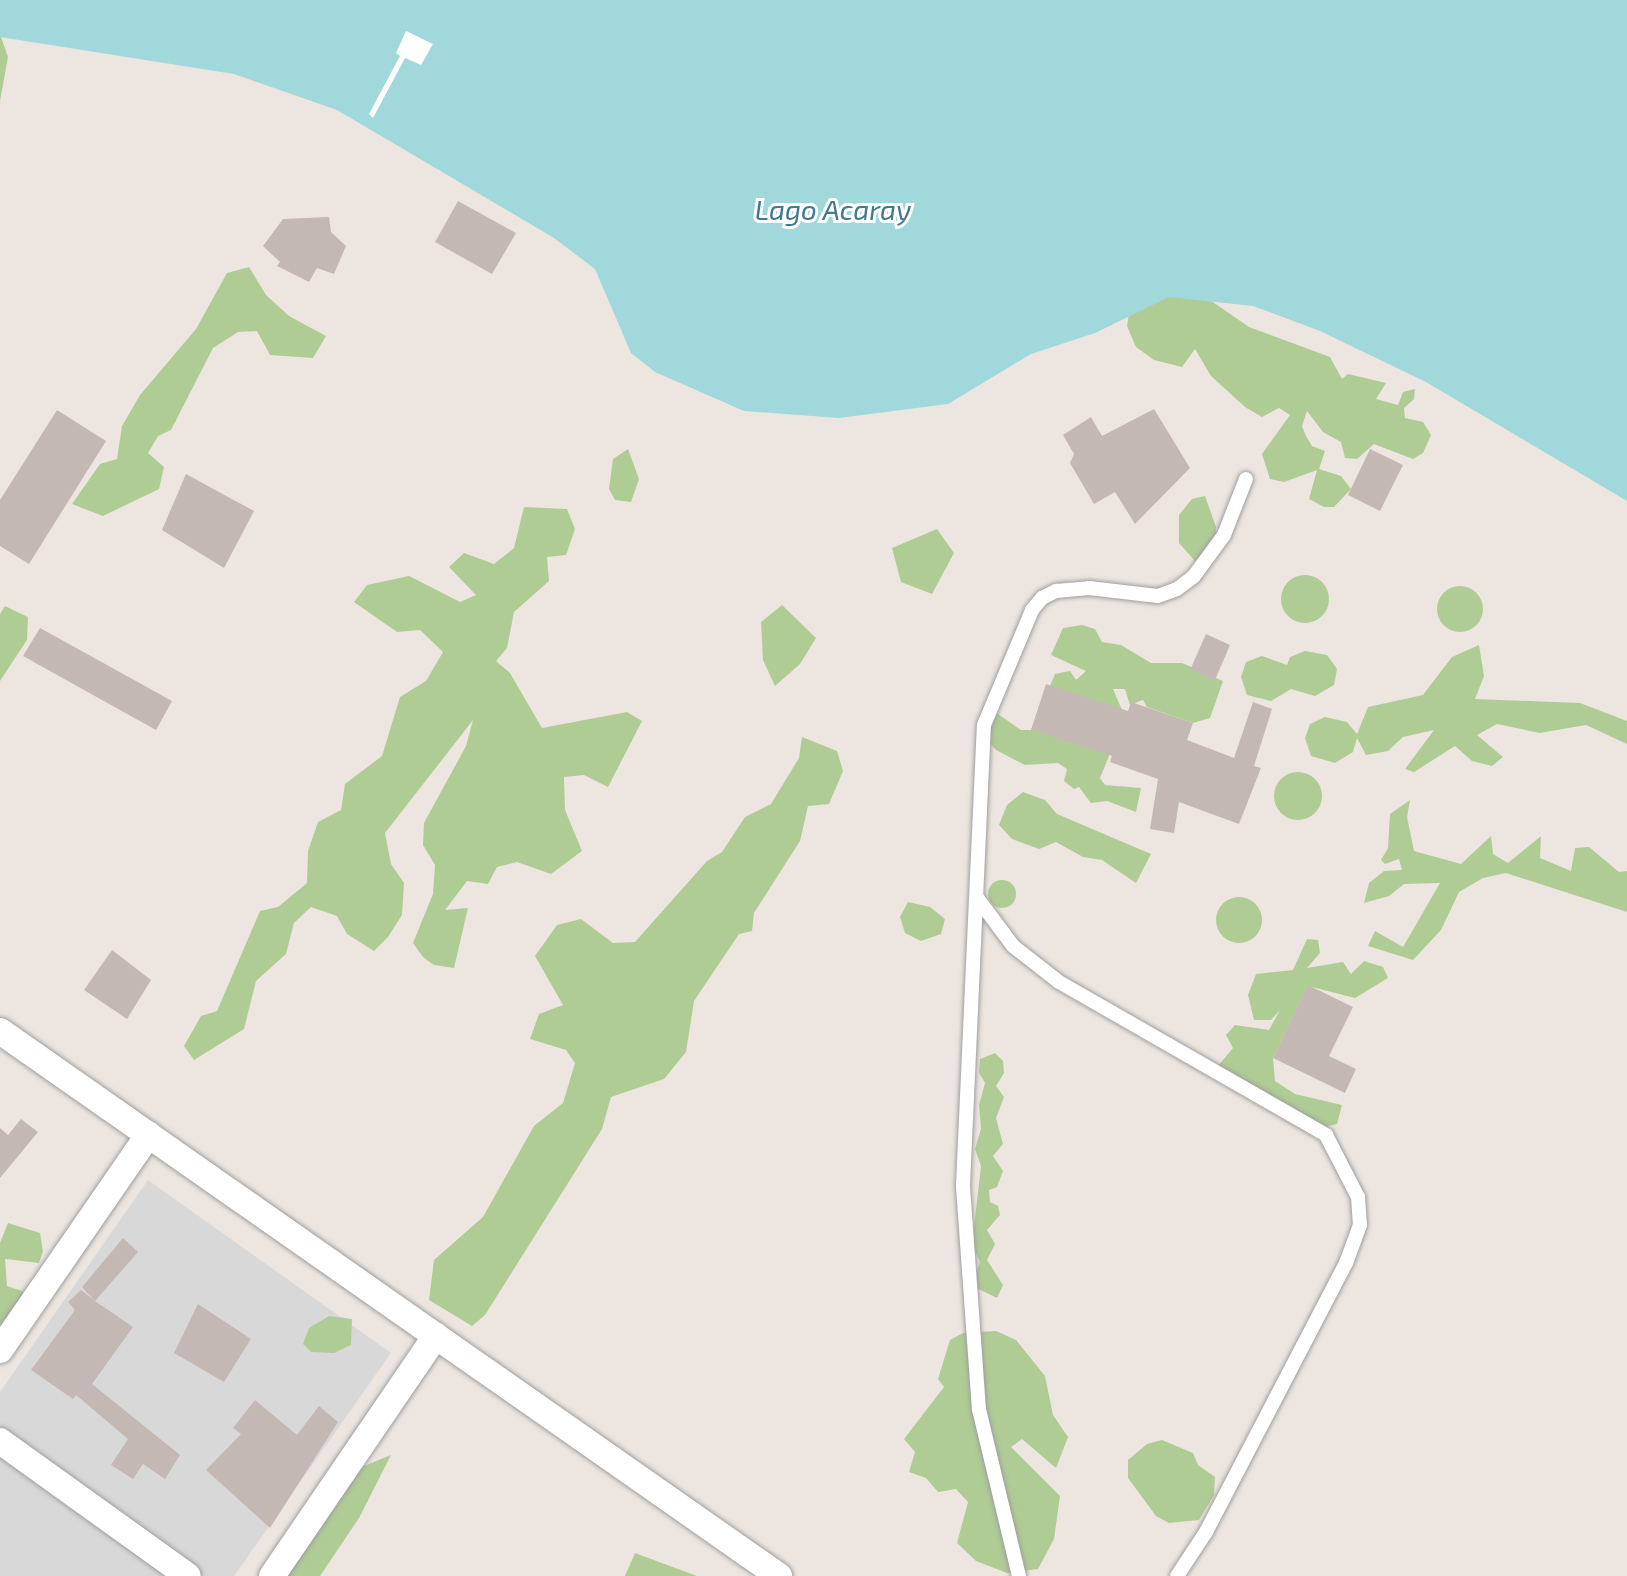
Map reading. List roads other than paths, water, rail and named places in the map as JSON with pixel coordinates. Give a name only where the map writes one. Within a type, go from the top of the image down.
[{"type":"street","points":[[0,1031],[779,1576]]},
{"type":"street","points":[[0,1350],[149,1134]]},
{"type":"street","points":[[272,1576],[436,1336]]},
{"type":"street","points":[[0,1441],[188,1576]]},
{"type":"lane","points":[[1019,1576],[979,1410],[963,1185],[978,899],[976,817],[984,725],[1032,610],[1056,591],[1089,588],[1158,596],[1177,589],[1194,576],[1224,535],[1246,479]]},
{"type":"lane","points":[[978,899],[1013,946],[1059,982],[1326,1135],[1358,1197],[1360,1225],[1346,1263],[1206,1532],[1177,1576]]},
{"type":"water","name":"Lago Acaray","points":[[0,0],[1627,0],[1627,501],[1426,382],[1320,331],[1253,306],[1169,297],[1095,333],[1031,354],[948,404],[839,418],[744,411],[655,372],[631,353],[595,269],[554,238],[337,110],[234,74],[0,37]]}]
